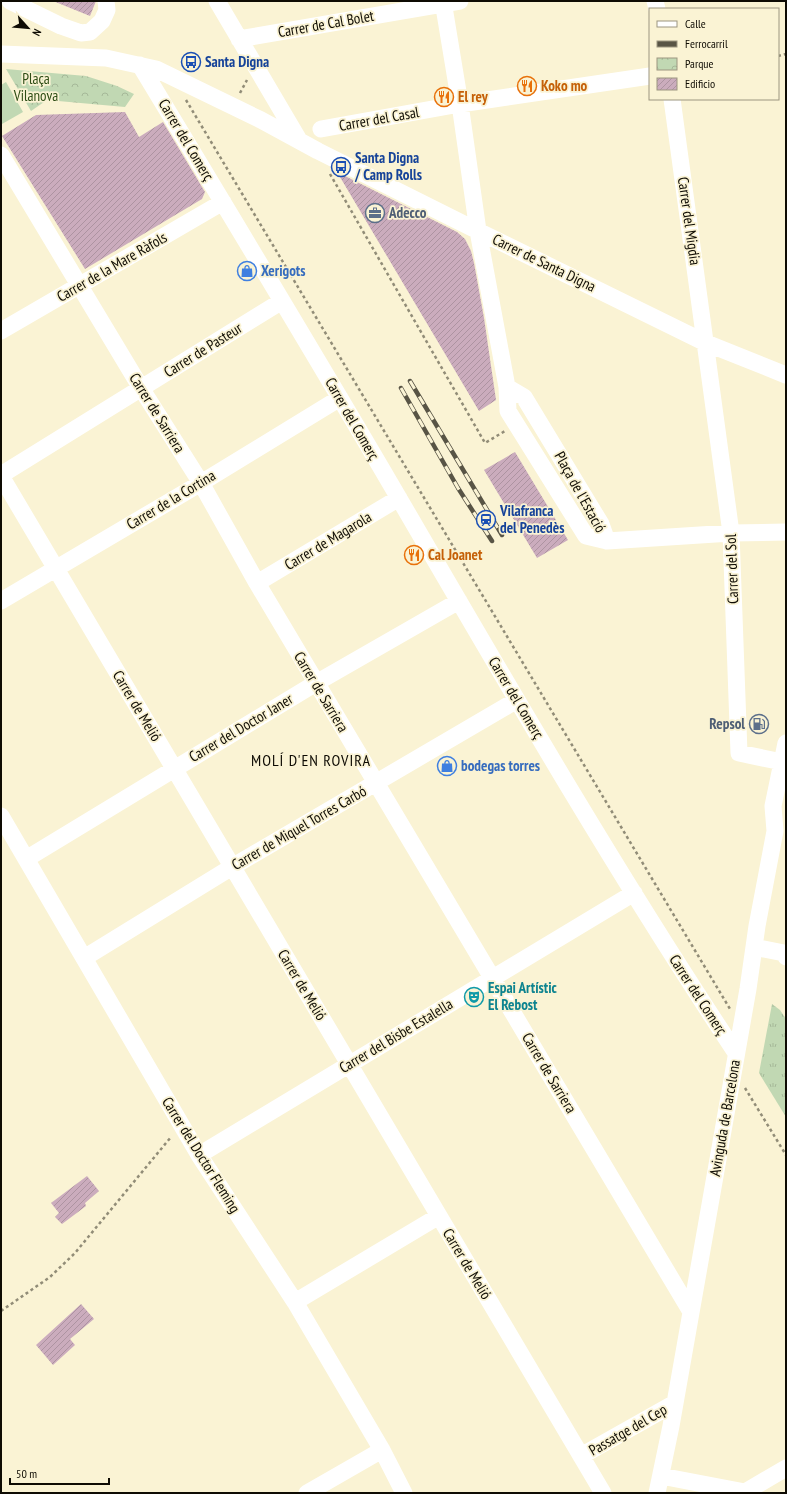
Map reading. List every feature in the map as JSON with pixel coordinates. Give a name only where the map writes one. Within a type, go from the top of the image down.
[{"type":"street","points":[[10,1],[61,26],[81,33],[90,32],[102,21],[106,10],[106,1]]},
{"type":"street","points":[[217,1],[238,39],[302,142]]},
{"type":"street","name":"Carrer de Cal Bolet","points":[[238,39],[460,1]]},
{"type":"street","points":[[443,3],[460,104],[478,231]]},
{"type":"street","name":"Carrer de Santa Digna","points":[[1,54],[106,58],[156,69],[261,120],[478,231],[706,343],[786,375]]},
{"type":"street","name":"Carrer del Comerç","points":[[140,65],[340,398],[517,700],[700,1000],[735,1061]]},
{"type":"street","name":"Carrer del Casal","points":[[321,129],[460,104],[649,76]]},
{"type":"street","name":"Carrer del Migdia","points":[[672,100],[706,343]]},
{"type":"street","points":[[261,120],[277,103]]},
{"type":"street","name":"Carrer de Sarriera","points":[[1,154],[140,388],[201,483],[257,583],[691,1312]]},
{"type":"street","name":"Carrer de la Mare Ràfols","points":[[1,332],[223,202]]},
{"type":"street","name":"Plaça de l'Estació","points":[[478,231],[507,387],[524,397],[601,524],[607,541],[731,533]]},
{"type":"street","name":"Carrer de Pasteur","points":[[1,476],[140,388],[282,301]]},
{"type":"street","name":"Carrer del Sol","points":[[706,343],[731,533],[739,753],[782,762]]},
{"type":"street","name":"Carrer de la Cortina","points":[[1,601],[201,483],[340,398]]},
{"type":"street","name":"Carrer de Melió","points":[[1,476],[603,1493]]},
{"type":"street","name":"Carrer de Magarola","points":[[257,583],[399,498]]},
{"type":"street","points":[[731,533],[786,532]]},
{"type":"street","name":"Carrer del Doctor Janer","points":[[26,858],[316,682],[459,601]]},
{"type":"street","name":"Carrer de Miquel Torres Carbó","points":[[84,958],[232,867],[517,700]]},
{"type":"street","name":"Avinguda de Barcelona","points":[[658,1493],[676,1403],[754,947],[781,829],[773,806],[786,743]]},
{"type":"street","name":"Carrer del Doctor Fleming","points":[[1,816],[199,1155],[295,1302],[382,1450],[404,1493]]},
{"type":"street","name":"Carrer del Bisbe Estalella","points":[[199,1155],[634,893]]},
{"type":"street","points":[[754,947],[784,953],[786,957]]},
{"type":"street","points":[[295,1302],[439,1216]]},
{"type":"street","name":"Passatge del Cep","points":[[581,1456],[676,1403]]},
{"type":"street","points":[[307,1493],[382,1450]]},
{"type":"street","points":[[661,1476],[745,1493],[786,1468]]},
{"type":"path","name":"Carrer del Comerç","points":[[185,97],[732,1013]]},
{"type":"path","points":[[330,174],[485,443],[507,430]]},
{"type":"path","points":[[735,1061],[786,1154]]},
{"type":"path","points":[[1,1311],[50,1277],[75,1253],[166,1143],[182,1126]]},
{"type":"green space","name":"Plaça Vilanova","points":[[6,69],[86,76],[117,86],[134,94],[125,107],[47,100],[31,111]]},
{"type":"green space","points":[[6,82],[23,112],[2,124],[1,85]]},
{"type":"green space","points":[[772,1004],[780,1010],[786,1019],[786,1117],[759,1073]]},
{"type":"building","points":[[53,1],[96,1],[90,16]]},
{"type":"building","points":[[125,112],[139,137],[163,122],[205,192],[202,199],[85,269],[2,136],[36,115]]},
{"type":"building","points":[[337,172],[457,232],[465,239],[471,251],[474,263],[496,400],[479,411]]},
{"type":"building","points":[[515,452],[568,540],[537,558],[484,470]]},
{"type":"building","points":[[87,1176],[99,1191],[85,1203],[86,1206],[62,1224],[55,1217],[59,1213],[51,1203]]},
{"type":"building","points":[[81,1304],[94,1319],[70,1339],[75,1345],[53,1365],[36,1345]]},
{"type":"railway","points":[[410,381],[502,535]]},
{"type":"railway","points":[[401,388],[458,488],[492,541]]},
{"type":"place","name":"Santa Digna","points":[[191,62]]},
{"type":"place","name":"Koko mo","points":[[527,86]]},
{"type":"place","name":"El rey","points":[[444,97]]},
{"type":"place","name":"Santa Digna / Camp Rolls","points":[[341,167]]},
{"type":"place","name":"Adecco","points":[[375,213]]},
{"type":"place","name":"Xerigots","points":[[247,271]]},
{"type":"place","name":"Vilafranca del Penedès","points":[[486,520]]},
{"type":"place","name":"Cal Joanet","points":[[414,555]]},
{"type":"place","name":"Repsol","points":[[759,724]]},
{"type":"place","name":"bodegas torres","points":[[447,766]]},
{"type":"place","name":"Espai Artístic El Rebost","points":[[474,997]]},
{"type":"district","name":"MOLÍ D'EN ROVIRA","points":[[311,760]]}]
